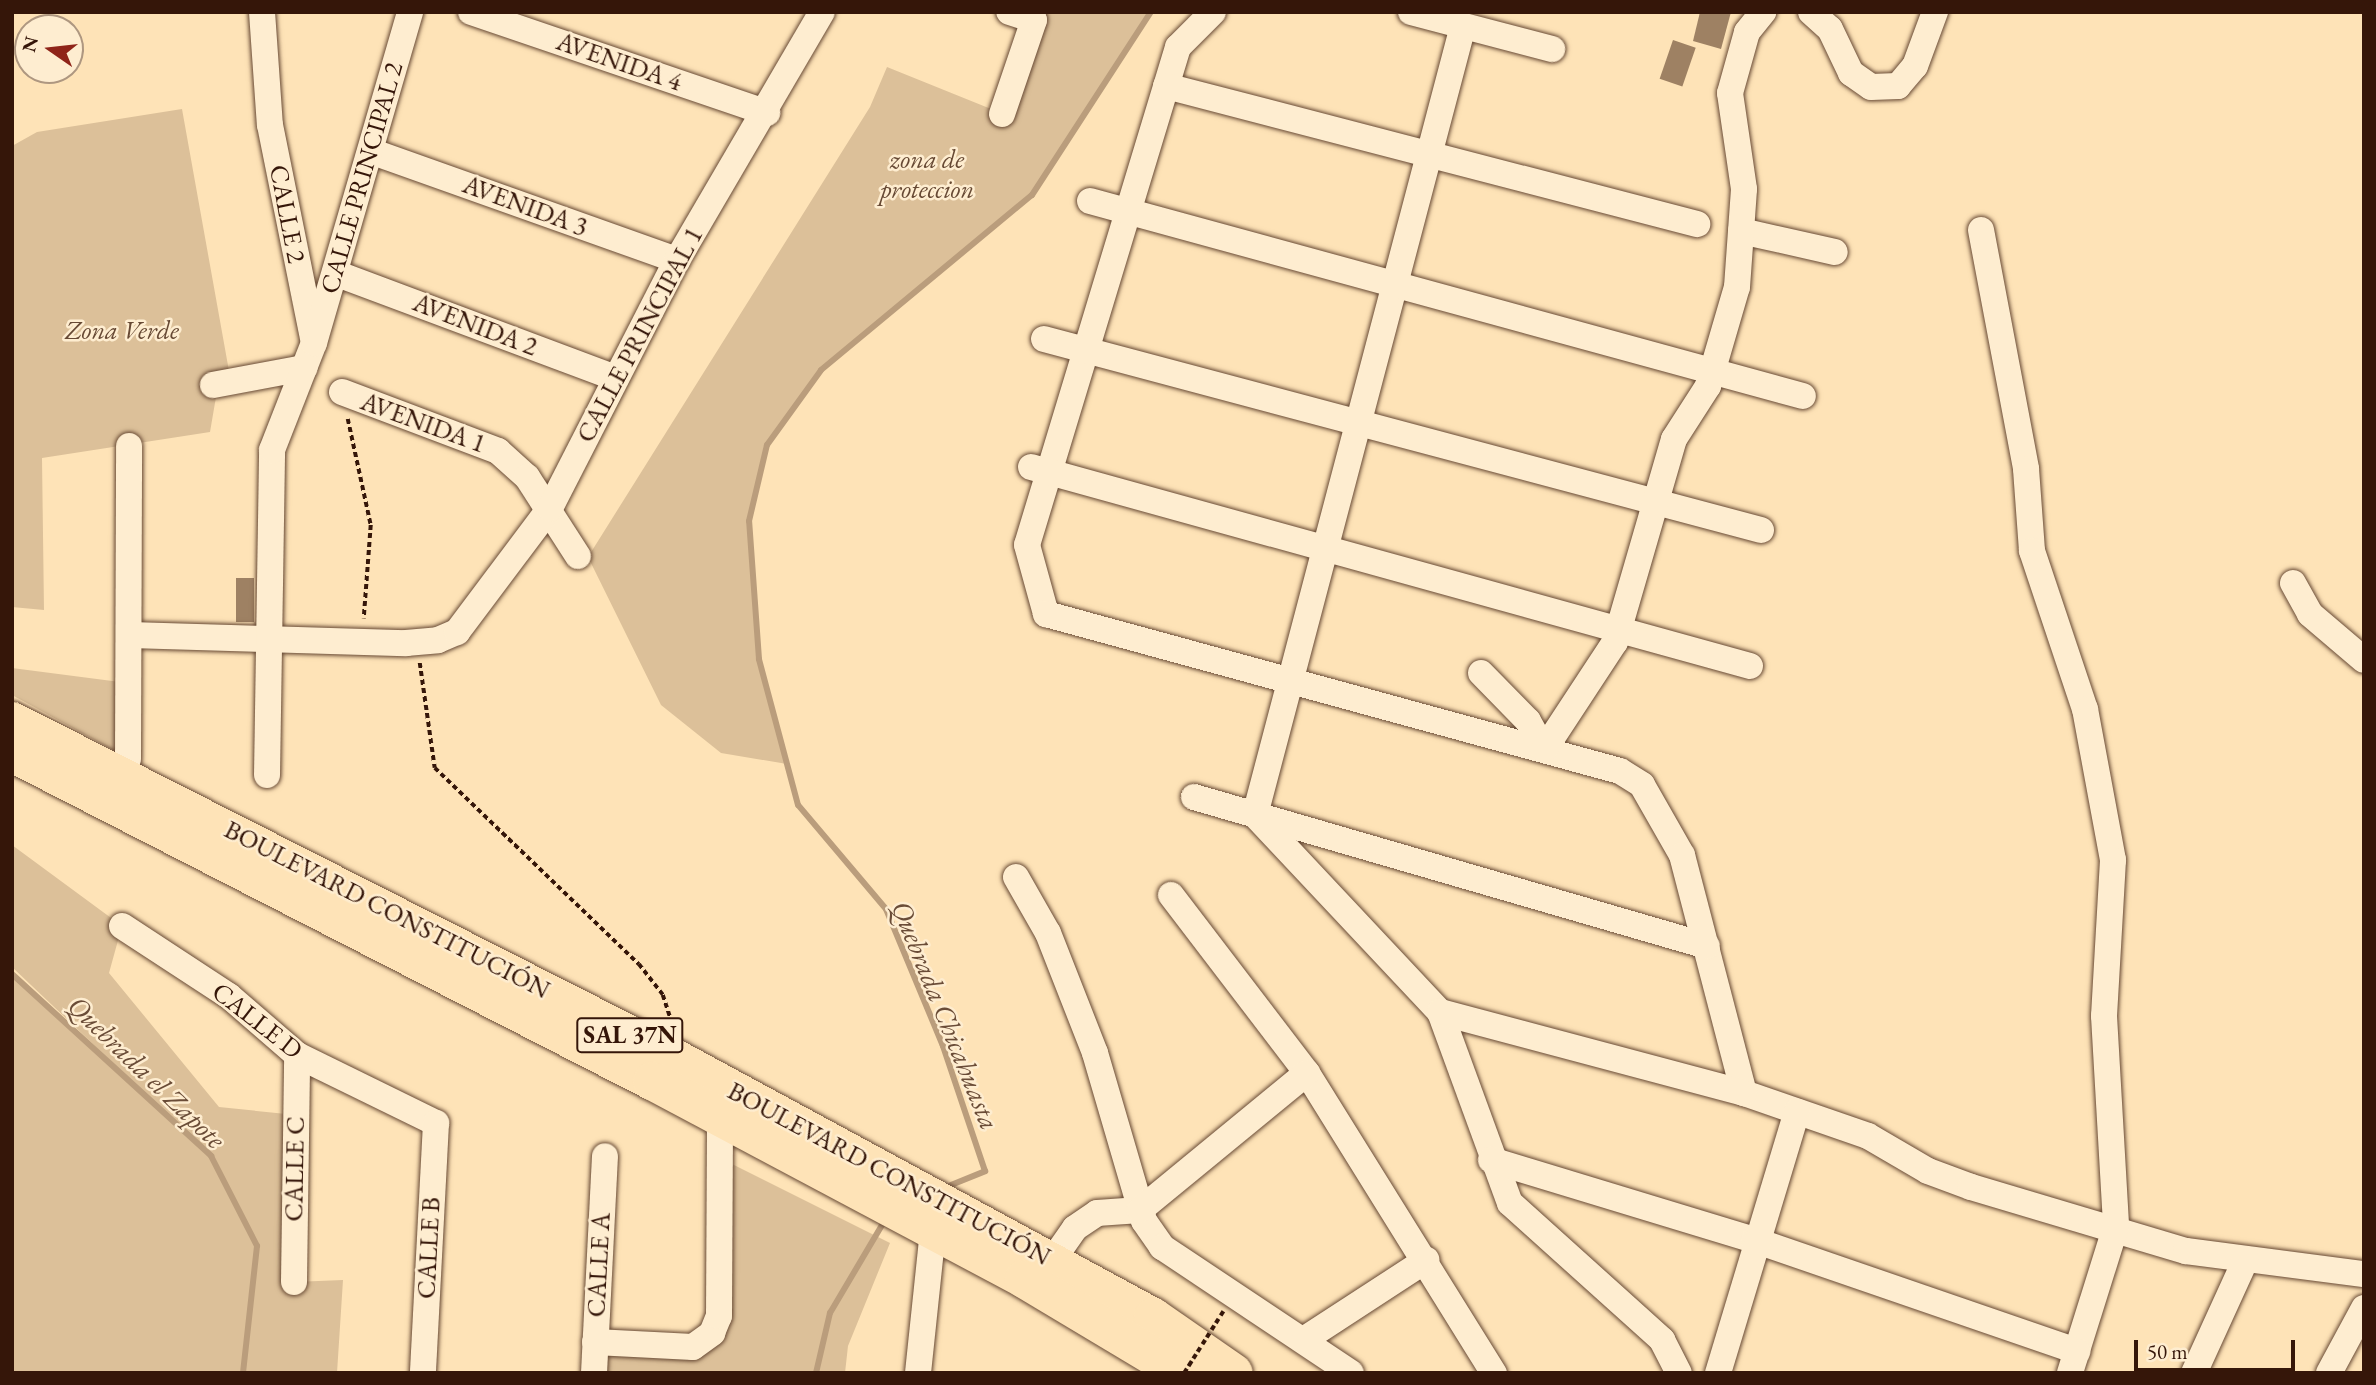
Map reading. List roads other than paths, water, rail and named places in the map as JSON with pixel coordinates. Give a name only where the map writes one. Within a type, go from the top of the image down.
[{"type":"highway","name":"BOULEVARD CONSTITUCIÓN","points":[[12,721],[682,1062],[1153,1317],[1234,1373]]},
{"type":"highway","name":"BOULEVARD CONSTITUCIÓN","points":[[12,753],[720,1117],[933,1230],[1183,1373]]},
{"type":"street","name":"CALLE 2","points":[[262,12],[270,125],[314,343]]},
{"type":"street","name":"CALLE PRINCIPAL 2","points":[[267,775],[272,450],[314,343],[373,152],[410,12]]},
{"type":"street","name":"AVENIDA 4","points":[[471,12],[767,113]]},
{"type":"street","name":"CALLE PRINCIPAL 1","points":[[269,640],[405,643],[438,640],[457,632],[550,508],[677,260],[767,113],[822,12]]},
{"type":"street","points":[[1002,114],[1034,20],[1009,12]]},
{"type":"street","points":[[1213,12],[1178,47],[1086,350],[1040,470],[1027,545],[1046,614],[1620,771],[1642,785],[1682,855],[1744,1093]]},
{"type":"street","points":[[1411,12],[1552,49]]},
{"type":"street","points":[[1544,750],[1619,630],[1674,439],[1713,372],[1737,287],[1744,189],[1730,93],[1747,32],[1763,12]]},
{"type":"street","points":[[1811,12],[1830,29],[1851,72],[1871,87],[1898,86],[1914,66],[1935,12]]},
{"type":"street","points":[[1255,814],[1463,26]]},
{"type":"street","points":[[1166,86],[1698,224]]},
{"type":"street","name":"AVENIDA 3","points":[[373,152],[677,260]]},
{"type":"street","points":[[1090,201],[1803,396]]},
{"type":"street","points":[[1741,230],[1835,252]]},
{"type":"street","points":[[1491,1160],[1754,1240],[2074,1362],[2116,1226],[2104,1016],[2113,860],[2085,709],[2032,551],[2026,469],[1981,230]]},
{"type":"street","name":"AVENIDA 2","points":[[335,272],[615,378]]},
{"type":"street","points":[[1044,339],[1761,530]]},
{"type":"street","points":[[213,386],[304,368]]},
{"type":"street","name":"AVENIDA 1","points":[[342,392],[498,450],[550,508],[578,556]]},
{"type":"street","points":[[128,759],[129,446]]},
{"type":"street","points":[[1040,470],[1750,666]]},
{"type":"street","points":[[2293,583],[2310,614],[2364,660]]},
{"type":"street","points":[[130,635],[269,640]]},
{"type":"street","points":[[1481,673],[1528,721],[1544,750]]},
{"type":"street","points":[[1194,797],[1707,946]]},
{"type":"street","points":[[1255,814],[1440,1012],[1491,1160],[1510,1203],[1662,1340],[1675,1364],[1718,1373],[1754,1240],[1797,1112]]},
{"type":"street","points":[[1016,877],[1048,933],[1095,1053],[1140,1210],[1162,1247],[1305,1339],[1351,1373]]},
{"type":"street","points":[[1171,895],[1307,1073],[1494,1373]]},
{"type":"street","name":"CALLE D","points":[[122,926],[229,996],[297,1055],[436,1123]]},
{"type":"street","points":[[1440,1012],[1744,1093],[1868,1136],[1938,1175],[2116,1226],[2186,1251],[2364,1274]]},
{"type":"street","name":"CALLE C","points":[[294,1282],[297,1055]]},
{"type":"street","points":[[1052,1262],[1075,1228],[1097,1213],[1140,1210],[1307,1073]]},
{"type":"street","points":[[595,1342],[693,1347],[712,1333],[719,1316],[720,1117]]},
{"type":"street","name":"CALLE B","points":[[423,1373],[436,1123]]},
{"type":"street","name":"CALLE A","points":[[594,1373],[604,1156]]},
{"type":"street","points":[[918,1373],[933,1230]]},
{"type":"street","points":[[2194,1373],[2246,1259]]},
{"type":"street","points":[[1305,1339],[1426,1260]]},
{"type":"street","points":[[2329,1373],[2364,1308]]},
{"type":"waterway","name":"Quebrada Chicahuasta","points":[[951,1185],[985,1171],[943,1046],[886,909],[798,805],[759,659],[749,521],[767,445],[821,370],[1032,195],[1151,12]]},
{"type":"waterway","name":"Quebrada el Zapote","points":[[12,974],[211,1156],[257,1246],[243,1373]]},
{"type":"waterway","name":"Quebrada Chicahuasta","points":[[816,1373],[830,1313],[885,1220]]},
{"type":"park label","name":"zona de proteccion","points":[[927,175]]},
{"type":"park label","name":"Zona Verde","points":[[122,331]]}]
